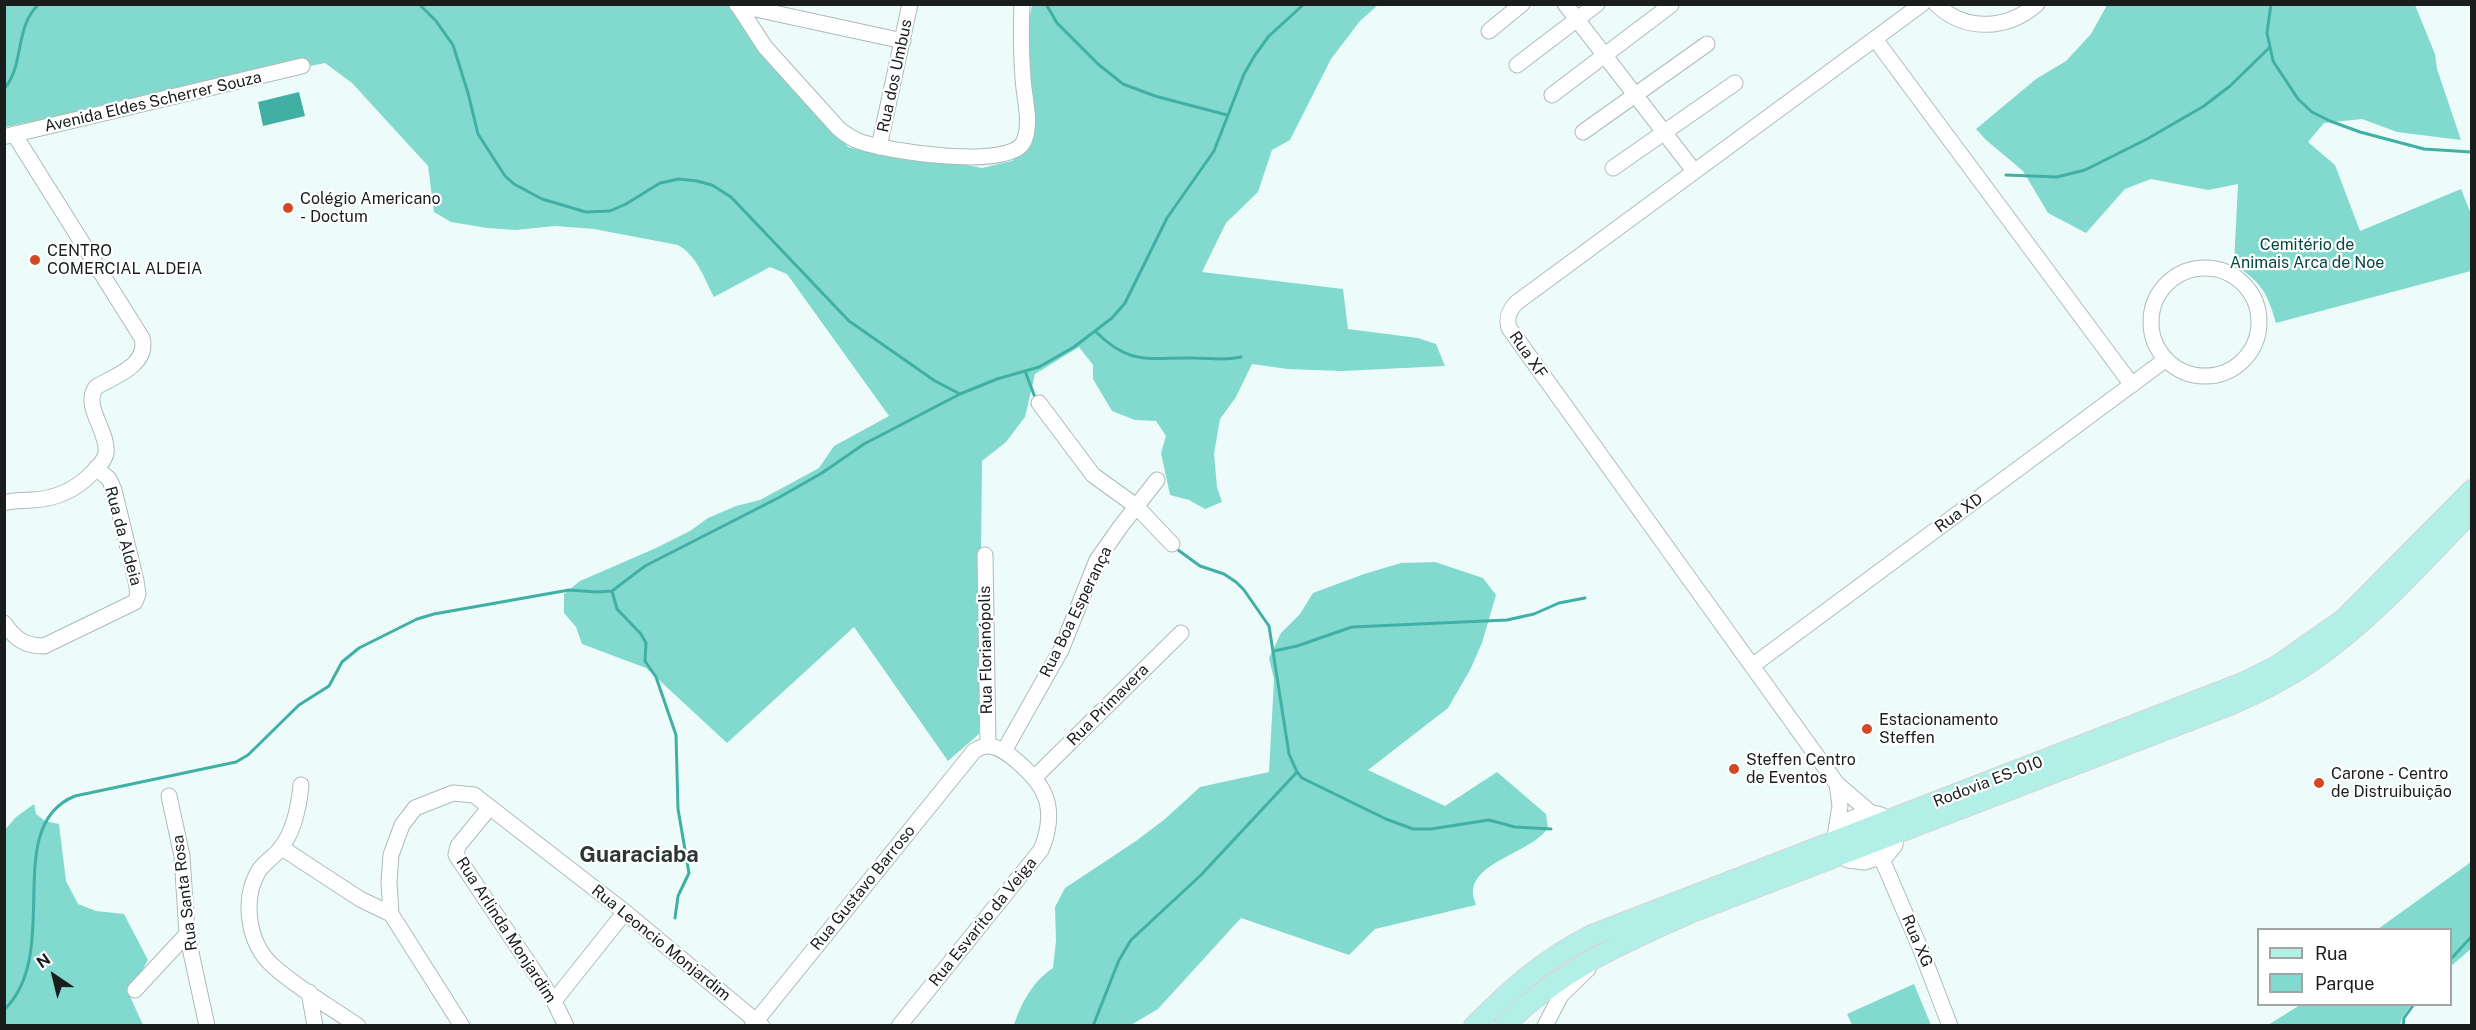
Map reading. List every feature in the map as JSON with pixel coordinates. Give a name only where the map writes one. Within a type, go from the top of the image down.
[{"type":"main road","name":"Rodovia ES-010","points":[[1893,828],[2277,666],[2344,619],[2472,490]]},
{"type":"main road","name":"Rodovia ES-010","points":[[1474,1026],[1533,971],[1558,953],[1592,935],[1839,841],[1893,828],[2228,706],[2278,682],[2345,636],[2472,511]]},
{"type":"main road","name":"Rodovia ES-010","points":[[1504,1026],[1555,981],[1609,948],[1692,912],[1839,841]]},
{"type":"street","name":"Rua dos Umbus","points":[[879,147],[910,4]]},
{"type":"street","points":[[737,5],[765,47],[838,128],[849,137],[879,147],[960,158],[996,156],[1017,150],[1022,146],[1027,122],[1022,55],[1022,4]]},
{"type":"street","points":[[1489,31],[1522,4]]},
{"type":"street","points":[[1565,4],[1694,171]]},
{"type":"street","points":[[1517,65],[1597,4]]},
{"type":"street","name":"Rua XF","points":[[1893,828],[1881,814],[1871,813],[1837,784],[1509,328],[1507,322],[1511,309],[1516,303],[1922,4]]},
{"type":"street","points":[[1936,4],[1944,12],[1962,21],[1981,25],[2001,24],[2019,17],[2037,4]]},
{"type":"street","points":[[737,5],[903,41]]},
{"type":"street","points":[[1552,95],[1671,5]]},
{"type":"street","points":[[1875,39],[2132,385]]},
{"type":"street","points":[[1583,132],[1707,44]]},
{"type":"street","name":"Avenida Eldes Scherrer Souza","points":[[9,136],[302,66]]},
{"type":"street","points":[[1614,168],[1735,83]]},
{"type":"street","name":"Rua da Aldeia","points":[[4,503],[58,496],[72,490],[96,468],[106,455],[92,392],[96,387],[135,364],[143,352],[144,345],[142,338],[9,136]]},
{"type":"street","points":[[2200,267],[2224,270],[2245,283],[2258,304],[2260,329],[2252,352],[2234,369],[2211,377],[2186,374],[2165,360],[2152,339],[2150,315],[2159,292],[2176,275],[2200,267]]},
{"type":"street","name":"Rua XD","points":[[1752,666],[2165,360]]},
{"type":"street","points":[[1039,403],[1093,475],[1136,506],[1172,544]]},
{"type":"street","name":"Rua da Aldeia","points":[[4,624],[21,642],[32,646],[44,646],[135,602],[138,594],[136,581],[114,490],[109,479],[96,468]]},
{"type":"street","name":"Rua Boa Esperança","points":[[1004,751],[1061,650],[1086,583],[1114,536],[1157,480]]},
{"type":"street","name":"Rua Florianópolis","points":[[981,748],[985,555]]},
{"type":"street","name":"Rua Primavera","points":[[1034,778],[1181,633]]},
{"type":"street","name":"Rua Esvarito da Veiga","points":[[898,1026],[1041,850],[1048,827],[1048,806],[1045,795],[1034,778],[1004,751],[981,748]]},
{"type":"street","name":"Rua Gustavo Barroso","points":[[757,1024],[981,748]]},
{"type":"street","points":[[1837,784],[1840,806],[1839,841],[1856,862],[1881,857],[1892,851],[1895,846],[1893,828]]},
{"type":"street","points":[[301,785],[296,818],[282,848],[258,871],[250,895],[249,919],[258,947],[271,964],[358,1026]]},
{"type":"street","name":"Rua Leoncio Monjardim","points":[[391,914],[389,882],[391,855],[402,825],[415,808],[453,793],[474,795],[626,912],[757,1024]]},
{"type":"street","name":"Rua Santa Rosa","points":[[169,796],[182,856],[187,934],[207,1026]]},
{"type":"street","name":"Rua Arlinda Monjardim","points":[[490,807],[458,846],[456,855],[554,1001],[566,1026]]},
{"type":"street","points":[[1839,841],[1871,813]]},
{"type":"street","points":[[282,848],[360,899],[391,914],[462,1026]]},
{"type":"street","name":"Rua XG","points":[[1881,857],[1921,950],[1950,1026]]},
{"type":"street","points":[[554,1001],[626,912]]},
{"type":"street","points":[[1545,1026],[1561,994],[1588,969],[1638,943],[1682,925],[1692,912]]},
{"type":"street","points":[[135,990],[187,934]]},
{"type":"street","points":[[309,992],[315,1026]]},
{"type":"green space","points":[[733,4],[848,147],[881,155],[915,154],[982,168],[1012,161],[1030,142],[1027,32],[1032,5],[1378,5],[1360,21],[1331,59],[1290,140],[1272,150],[1258,192],[1226,223],[1202,272],[1343,289],[1348,329],[1418,338],[1436,344],[1445,366],[1342,371],[1287,369],[1252,364],[1236,397],[1220,419],[1214,454],[1217,487],[1222,502],[1205,509],[1189,500],[1170,495],[1161,453],[1166,436],[1156,421],[1135,420],[1112,411],[1093,379],[1093,365],[1079,347],[1035,374],[1025,417],[1006,442],[982,461],[979,734],[948,761],[854,627],[727,743],[646,668],[582,644],[576,627],[564,613],[564,594],[580,581],[656,548],[690,531],[708,518],[736,506],[760,500],[819,468],[834,446],[889,416],[787,274],[770,267],[714,297],[695,261],[678,245],[594,229],[555,226],[516,230],[451,222],[434,212],[428,166],[352,83],[325,63],[5,127],[5,5]]},
{"type":"green space","name":"Cemitério de Animais Arca de Noe","points":[[2107,5],[2415,5],[2435,54],[2437,69],[2461,140],[2397,132],[2362,119],[2324,123],[2308,142],[2335,165],[2360,231],[2461,189],[2471,214],[2471,271],[2276,323],[2262,289],[2234,264],[2238,184],[2208,190],[2151,179],[2125,189],[2086,233],[2048,213],[2023,171],[1976,129],[2036,79],[2066,61],[2091,34]]},
{"type":"green space","points":[[1435,562],[1483,578],[1496,595],[1482,643],[1470,670],[1448,708],[1368,770],[1445,806],[1497,772],[1546,814],[1548,828],[1530,844],[1483,872],[1476,881],[1473,891],[1476,905],[1375,929],[1349,955],[1241,918],[1158,1009],[1131,1025],[1014,1025],[1029,993],[1039,979],[1053,968],[1056,941],[1055,907],[1065,888],[1136,841],[1165,819],[1200,787],[1269,772],[1274,679],[1269,658],[1281,633],[1300,614],[1313,593],[1401,563]]},
{"type":"green space","points":[[34,804],[36,814],[45,821],[59,824],[66,881],[78,904],[96,911],[124,914],[148,960],[129,994],[143,1025],[5,1025],[4,831],[16,817]]},
{"type":"green space","points":[[2471,862],[2471,949],[2452,965],[2452,928],[2379,928]]},
{"type":"green space","points":[[1914,984],[1931,1025],[1852,1025],[1847,1014]]},
{"type":"green space","points":[[2298,1006],[2410,1006],[2400,1025],[2268,1025]]},
{"type":"shaded area","points":[[299,92],[305,116],[263,126],[258,102]]},
{"type":"waterway","points":[[4,89],[15,69],[26,24],[31,13],[39,4]]},
{"type":"waterway","points":[[419,4],[436,21],[453,45],[478,134],[505,176],[514,184],[542,199],[586,212],[610,211],[660,183],[679,179],[712,185],[731,197],[849,321],[935,381],[960,394]]},
{"type":"waterway","points":[[1046,4],[1057,23],[1098,64],[1123,84],[1155,96],[1227,115]]},
{"type":"waterway","points":[[4,1010],[21,985],[30,956],[35,862],[41,834],[53,811],[75,796],[236,762],[248,755],[299,705],[329,686],[342,662],[359,648],[417,619],[569,590],[612,591],[645,566],[778,498],[822,473],[864,444],[960,394],[997,379],[1039,367],[1074,347],[1112,318],[1125,303],[1167,218],[1214,151],[1244,74],[1255,55],[1269,36],[1304,4]]},
{"type":"waterway","points":[[2271,4],[2267,33],[2273,61],[2298,99],[2312,112],[2360,132],[2424,149],[2471,152]]},
{"type":"waterway","points":[[2006,175],[2057,177],[2085,170],[2147,139],[2204,106],[2230,86],[2269,48]]},
{"type":"waterway","points":[[1095,331],[1119,350],[1141,358],[1223,359],[1241,357]]},
{"type":"waterway","points":[[1025,371],[1036,400]]},
{"type":"waterway","points":[[1174,547],[1200,566],[1224,574],[1236,582],[1269,626],[1289,754],[1302,778],[1386,819],[1413,829],[1431,829],[1489,820],[1515,827],[1551,829]]},
{"type":"waterway","points":[[612,591],[617,609],[641,634],[646,643],[645,661],[656,677],[676,735],[678,809],[689,873],[678,896],[675,918]]},
{"type":"waterway","points":[[1274,651],[1297,646],[1352,627],[1507,620],[1534,614],[1559,603],[1585,598]]},
{"type":"waterway","points":[[1093,1026],[1119,960],[1131,940],[1201,875],[1297,772]]},
{"type":"waterway","points":[[2452,958],[2472,936]]},
{"type":"waterway","points":[[2403,1026],[2404,1018],[2413,1006]]},
{"type":"place","name":"Colégio Americano - Doctum","points":[[288,208]]},
{"type":"place","name":"CENTRO COMERCIAL ALDEIA","points":[[35,260]]},
{"type":"place","name":"Estacionamento Steffen","points":[[1867,729]]},
{"type":"place","name":"Steffen Centro de Eventos","points":[[1734,769]]},
{"type":"place","name":"Carone - Centro de Distruibuição","points":[[2319,783]]},
{"type":"district","name":"Guaraciaba","points":[[639,855]]}]
